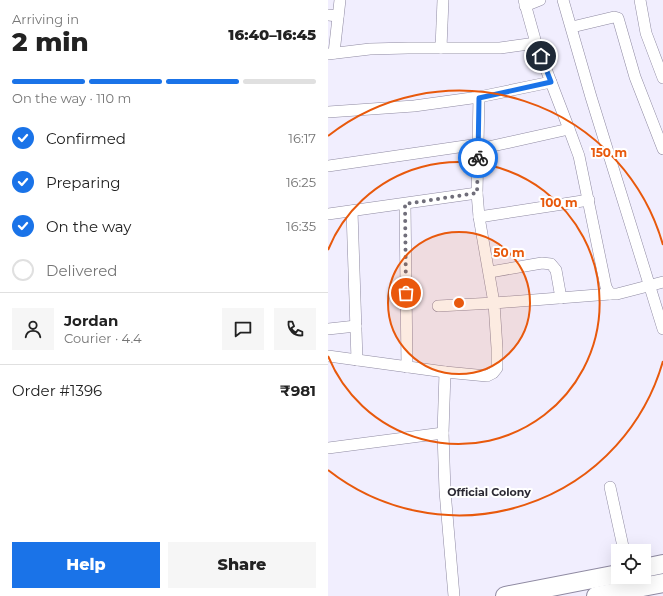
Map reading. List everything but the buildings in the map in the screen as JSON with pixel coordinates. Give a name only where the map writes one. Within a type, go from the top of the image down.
[{"type":"main road","points":[[651,567],[663,564]]},
{"type":"main road","points":[[505,596],[611,575]]},
{"type":"main road","points":[[596,596],[663,583]]},
{"type":"street","points":[[340,0],[333,16],[331,53],[370,49],[500,48],[536,43]]},
{"type":"street","points":[[441,48],[443,0]]},
{"type":"street","points":[[540,0],[524,3],[536,43],[578,156],[606,287],[610,294]]},
{"type":"street","points":[[563,0],[591,97],[663,329]]},
{"type":"street","points":[[640,0],[646,33],[663,78]]},
{"type":"street","points":[[572,27],[614,17],[618,18],[635,77],[663,149]]},
{"type":"street","points":[[328,112],[414,106],[479,98],[551,82]]},
{"type":"street","points":[[328,356],[445,372],[487,376],[497,368],[494,303],[490,272],[479,217],[477,193],[479,98]]},
{"type":"street","points":[[328,166],[479,147],[569,129]]},
{"type":"street","points":[[328,214],[477,193]]},
{"type":"street","points":[[479,217],[588,200]]},
{"type":"street","points":[[405,204],[408,367]]},
{"type":"street","points":[[352,211],[357,360]]},
{"type":"street","points":[[490,272],[551,264],[556,270],[562,298]]},
{"type":"street","points":[[438,306],[617,294],[663,282]]},
{"type":"street","points":[[328,329],[356,326]]},
{"type":"street","points":[[445,372],[443,433],[445,491],[454,596]]},
{"type":"street","points":[[328,448],[443,433]]},
{"type":"street","points":[[610,487],[622,544]]},
{"type":"way so far","points":[[406,293],[405,204],[477,193],[478,158]]},
{"type":"district","name":"Official Colony","points":[[489,492]]},
{"type":"route","points":[[478,158],[479,98],[551,82],[541,56]]}]
